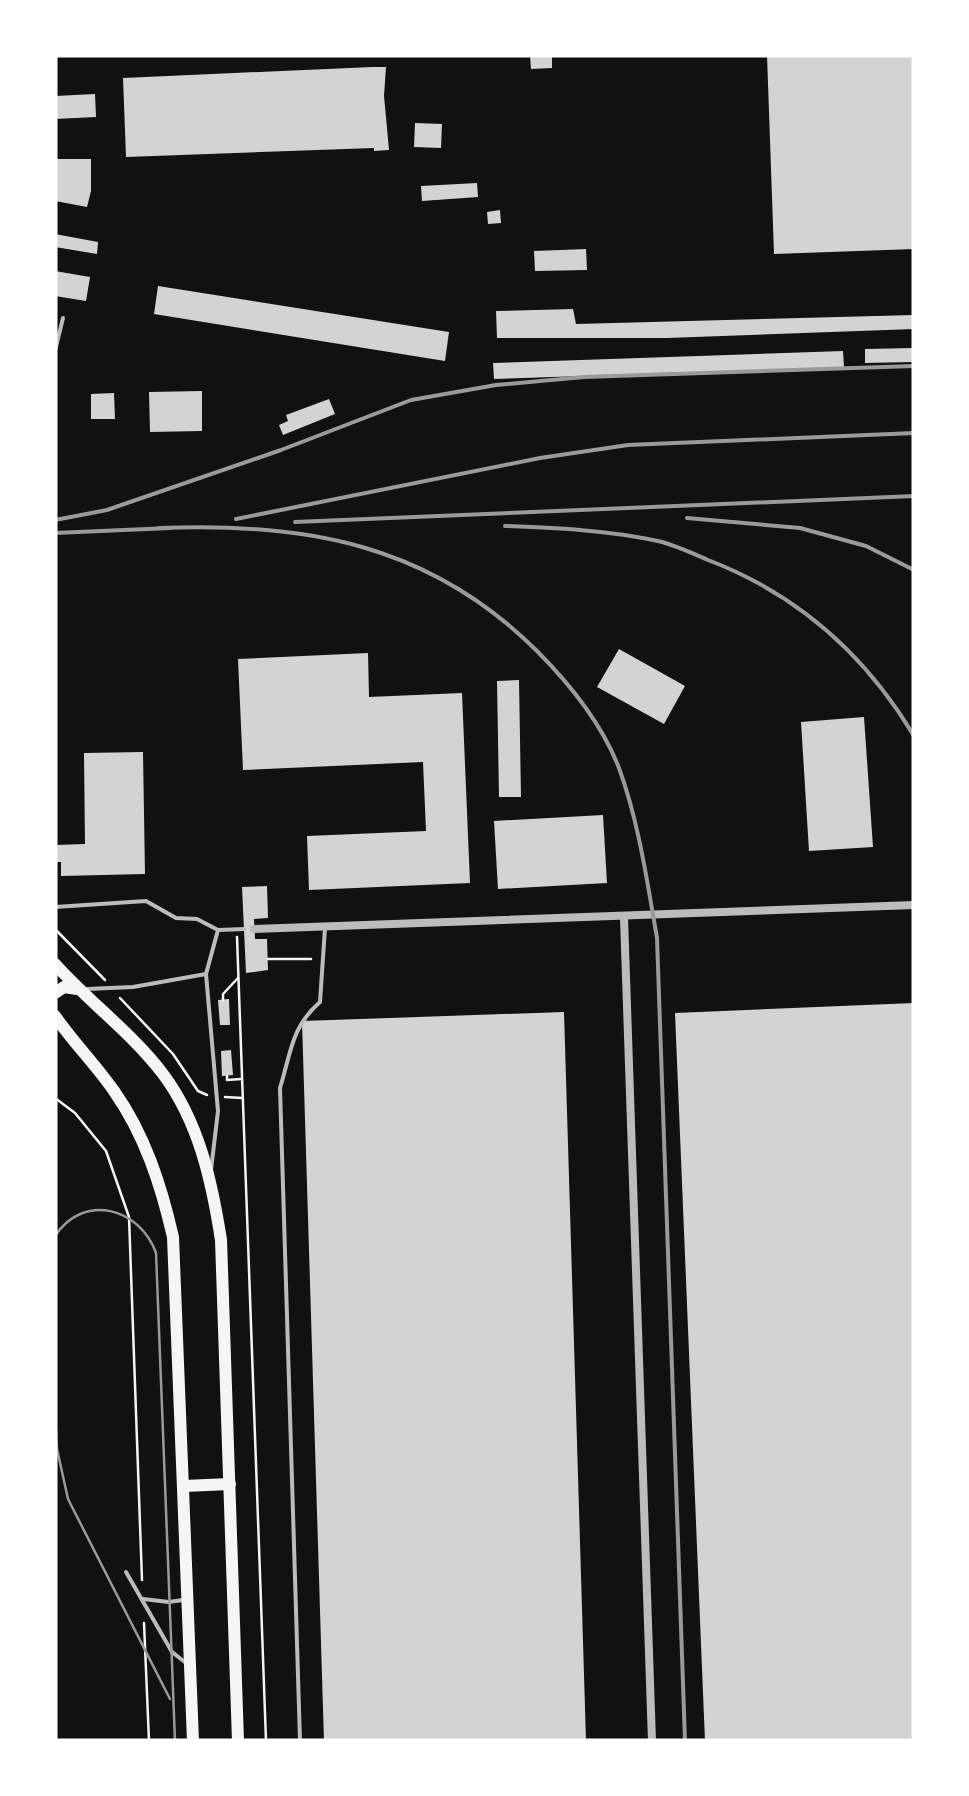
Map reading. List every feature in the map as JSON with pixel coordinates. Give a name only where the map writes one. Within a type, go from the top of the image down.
[{"type":"main road","points":[[55,964],[162,1073],[178,1096],[211,1175],[221,1240],[238,1741]]},
{"type":"main road","points":[[55,993],[64,987],[78,989]]},
{"type":"main road","points":[[56,1019],[114,1090],[138,1128],[174,1237],[193,1741]]},
{"type":"main road","points":[[184,1486],[230,1484]]},
{"type":"street","points":[[245,929],[914,905]]},
{"type":"street","points":[[624,918],[652,1741]]},
{"type":"lane","points":[[55,351],[63,318]]},
{"type":"lane","points":[[55,907],[146,901],[176,918],[197,920],[218,930],[245,929]]},
{"type":"lane","points":[[300,1741],[280,1088],[294,1031],[320,1002],[325,927]]},
{"type":"lane","points":[[211,1175],[216,1096],[206,974],[218,930]]},
{"type":"lane","points":[[78,989],[134,988],[206,974]]},
{"type":"lane","points":[[126,1572],[172,1652],[190,1666]]},
{"type":"lane","points":[[143,1599],[169,1602],[188,1598]]},
{"type":"path","points":[[55,929],[173,1054],[198,1090],[243,1098]]},
{"type":"path","points":[[245,929],[238,961],[266,1741]]},
{"type":"path","points":[[268,959],[323,958]]},
{"type":"path","points":[[238,961],[246,960]]},
{"type":"path","points":[[223,1000],[223,994],[239,977]]},
{"type":"path","points":[[227,1076],[227,1080],[242,1078]]},
{"type":"path","points":[[55,1098],[75,1113],[106,1151],[129,1216],[149,1741]]},
{"type":"building","points":[[530,55],[552,55],[552,68],[531,69]]},
{"type":"building","points":[[767,55],[914,55],[914,249],[774,254]]},
{"type":"building","points":[[386,67],[384,96],[389,150],[126,157],[123,78]]},
{"type":"building","points":[[95,94],[96,117],[55,119],[55,96]]},
{"type":"building","points":[[415,123],[442,124],[441,148],[414,147]]},
{"type":"building","points":[[55,159],[91,159],[87,207],[55,201]]},
{"type":"building","points":[[477,183],[478,197],[422,201],[421,186]]},
{"type":"building","points":[[500,210],[501,223],[488,224],[487,212]]},
{"type":"building","points":[[55,234],[98,242],[97,254],[55,247]]},
{"type":"building","points":[[586,249],[587,270],[535,271],[534,251]]},
{"type":"building","points":[[55,271],[90,277],[86,301],[55,296]]},
{"type":"building","points":[[158,286],[449,332],[445,361],[154,314]]},
{"type":"building","points":[[573,309],[576,324],[914,315],[914,329],[667,338],[497,338],[496,311]]},
{"type":"building","points":[[914,348],[914,362],[865,363],[865,349]]},
{"type":"building","points":[[843,351],[844,367],[494,379],[493,363]]},
{"type":"building","points":[[202,391],[202,431],[150,432],[149,392]]},
{"type":"building","points":[[114,393],[115,419],[91,419],[91,394]]},
{"type":"building","points":[[329,399],[335,414],[283,435],[279,425],[288,421],[286,415]]},
{"type":"building","points":[[619,649],[685,686],[664,724],[597,687]]},
{"type":"building","points":[[368,653],[369,697],[462,693],[470,883],[309,890],[307,836],[426,831],[423,762],[243,770],[238,659]]},
{"type":"building","points":[[519,680],[521,797],[499,797],[497,681]]},
{"type":"building","points":[[864,717],[873,847],[809,851],[801,722]]},
{"type":"building","points":[[143,752],[145,874],[61,876],[61,862],[55,862],[55,845],[85,844],[84,753]]},
{"type":"building","points":[[603,815],[607,883],[498,889],[494,821]]},
{"type":"building","points":[[267,886],[268,918],[254,919],[255,939],[267,939],[268,970],[246,973],[242,887]]},
{"type":"building","points":[[229,999],[230,1025],[220,1025],[218,1000]]},
{"type":"building","points":[[914,1003],[914,1741],[705,1741],[675,1013]]},
{"type":"building","points":[[564,1012],[586,1741],[324,1741],[302,1021]]},
{"type":"building","points":[[231,1050],[233,1075],[222,1076],[221,1051]]},
{"type":"tram line","points":[[55,1236],[81,1214],[110,1211],[138,1225],[156,1253],[175,1741]]},
{"type":"tram line","points":[[55,1415],[57,1449],[68,1499],[170,1699]]},
{"type":"railway","points":[[55,520],[107,510],[411,400],[496,385],[584,377],[914,366]]},
{"type":"railway","points":[[236,519],[540,458],[628,445],[914,433]]},
{"type":"railway","points":[[295,522],[914,496]]},
{"type":"railway","points":[[687,518],[800,528],[866,546],[914,570]]},
{"type":"railway","points":[[505,526],[601,532],[658,541],[740,574],[799,609],[851,653],[895,706],[914,736]]},
{"type":"railway","points":[[159,528],[213,527],[314,536],[408,563],[452,585],[495,614],[548,663],[594,720],[619,768],[637,831],[657,938],[685,1741]]},
{"type":"railway","points":[[55,533],[170,528]]}]
